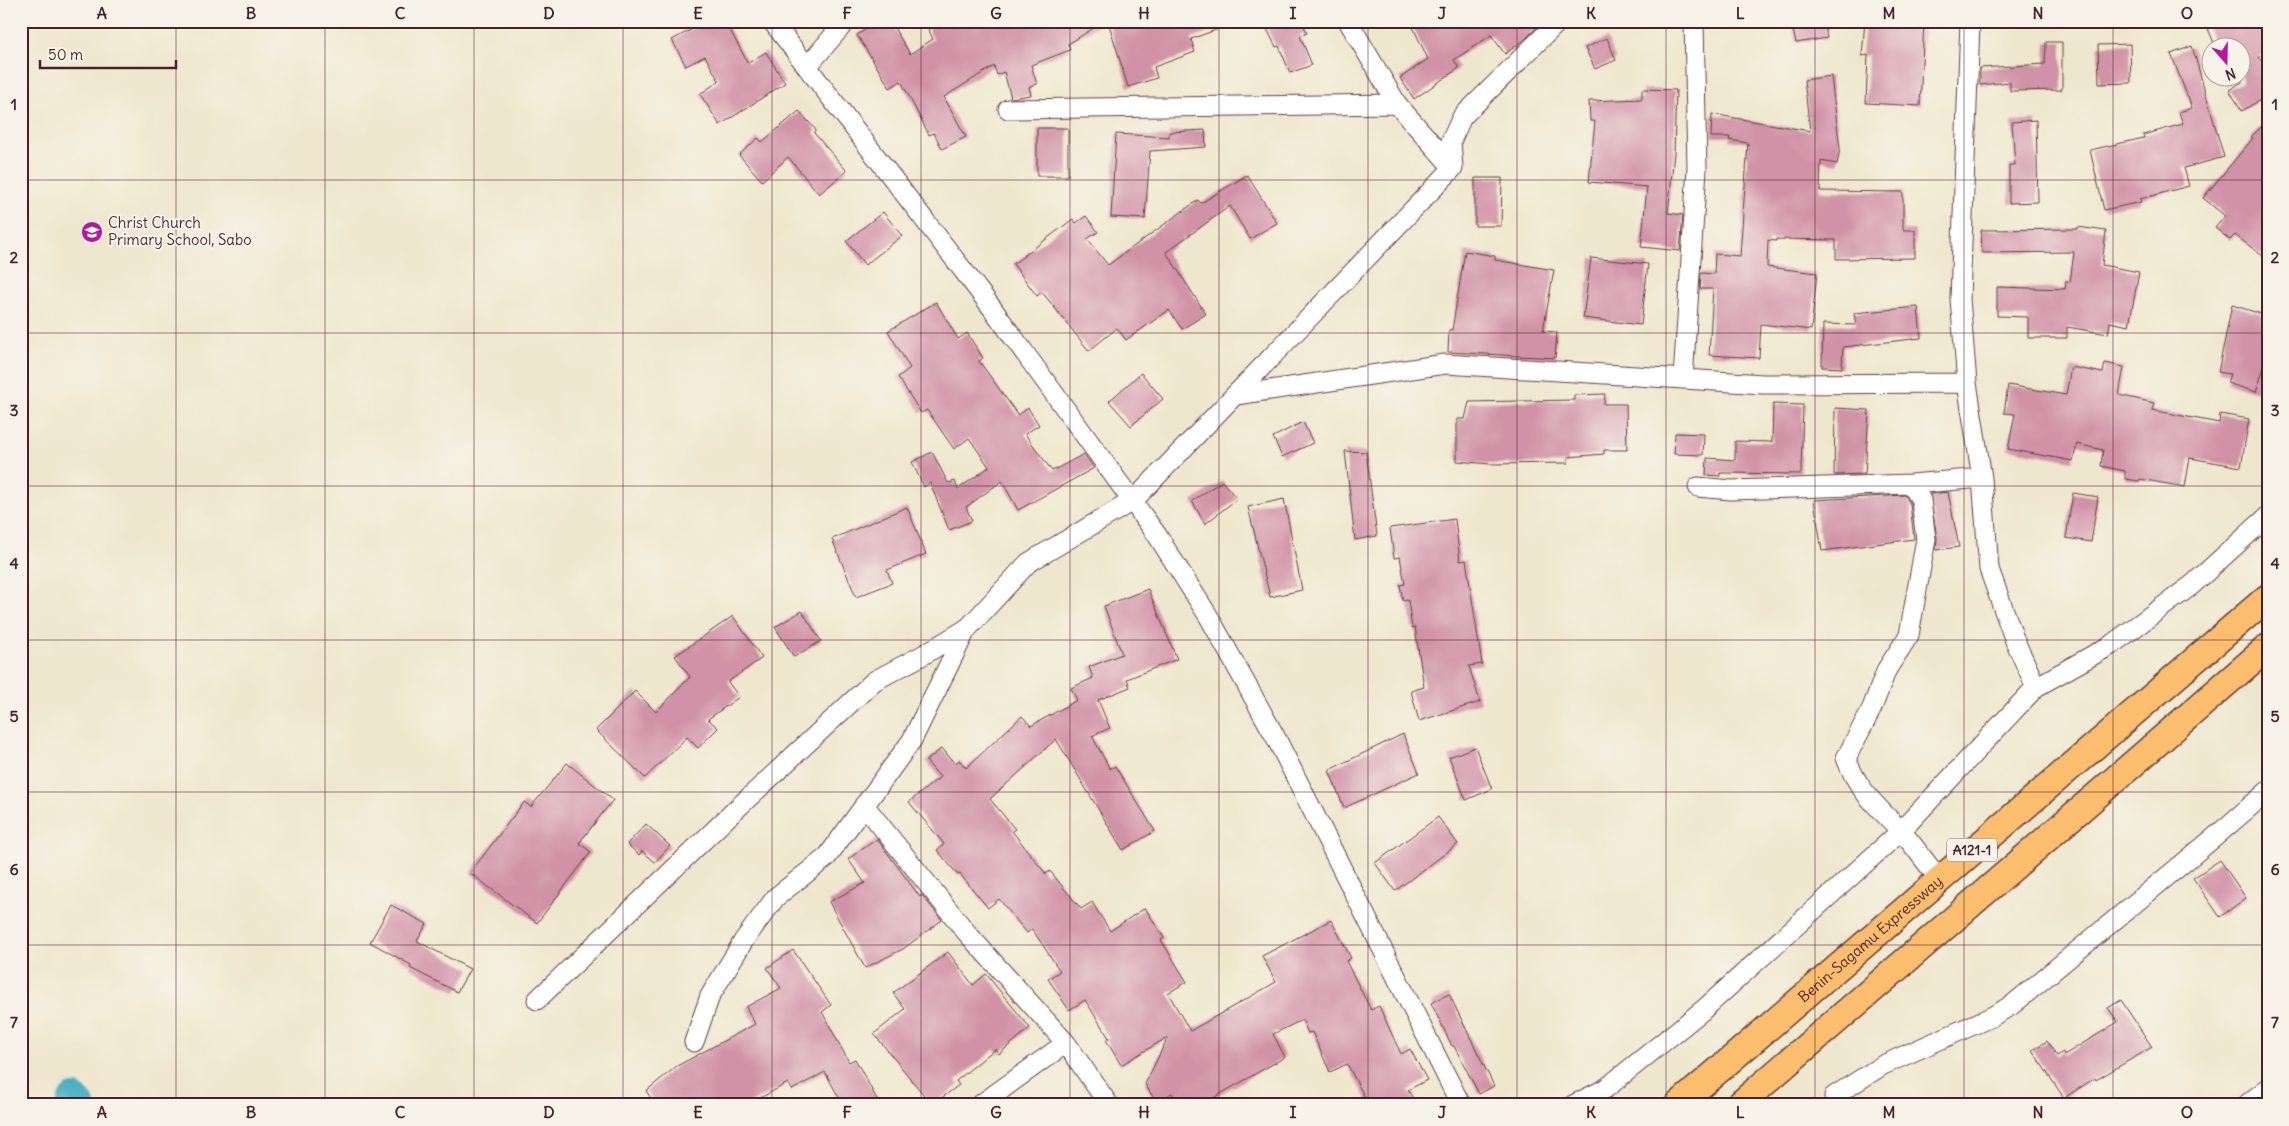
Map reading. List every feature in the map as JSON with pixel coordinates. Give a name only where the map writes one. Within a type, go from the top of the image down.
[{"type":"highway","name":"Benin-Sagamu Expressway","points":[[1678,1105],[2268,597]]},
{"type":"highway","name":"A121-1","points":[[1739,1105],[2268,646]]},
{"type":"street","points":[[772,21],[1134,500],[1209,617],[1276,738],[1461,1105]]},
{"type":"street","points":[[807,67],[846,21]]},
{"type":"street","points":[[1348,21],[1397,104],[1454,168]]},
{"type":"street","points":[[1454,168],[1451,141],[1462,117],[1559,21]]},
{"type":"street","points":[[1683,379],[1697,169],[1694,21]]},
{"type":"street","points":[[1970,21],[1960,299],[1967,383],[1982,478],[1988,569],[2015,641],[2036,687]]},
{"type":"street","points":[[1008,110],[1397,104]]},
{"type":"street","points":[[694,1042],[710,996],[744,940],[776,897],[827,857],[912,740],[968,628],[1028,563],[1134,500],[1454,168]]},
{"type":"street","points":[[1236,395],[1445,364],[1763,384],[1967,383]]},
{"type":"street","points":[[1698,487],[1740,489],[1911,484],[1982,478]]},
{"type":"street","points":[[1911,484],[1920,500],[1926,539],[1909,635],[1887,669],[1872,708],[1846,758],[1862,792],[1901,831],[1939,879]]},
{"type":"street","points":[[1134,500],[1301,807],[1436,1076],[1456,1105]]},
{"type":"street","points":[[1573,1105],[1605,1089],[1703,1010],[1901,831],[2036,687],[2111,645],[2184,591],[2268,516]]},
{"type":"street","points":[[537,1000],[730,815],[874,681],[968,628]]},
{"type":"street","points":[[1834,1096],[1884,1065],[1991,1017],[2012,1005],[2268,791]]},
{"type":"street","points":[[864,806],[967,933],[1066,1043],[1109,1105]]},
{"type":"street","points":[[980,1105],[1066,1043]]},
{"type":"street","points":[[2246,1105],[2268,1088]]},
{"type":"building","points":[[707,21],[725,21],[748,63],[766,52],[785,83],[720,125],[700,94],[719,81],[705,56],[686,66],[672,40]]},
{"type":"building","points":[[879,21],[890,21],[910,54],[933,39],[924,21],[1105,21],[1068,44],[1070,50],[1031,65],[1037,84],[1029,87],[1031,95],[1011,98],[1004,72],[997,75],[994,66],[944,97],[966,137],[942,149],[934,133],[929,135],[901,81],[890,88],[857,35]]},
{"type":"building","points":[[1108,21],[1235,21],[1235,23],[1191,39],[1195,52],[1154,67],[1157,78],[1128,87]]},
{"type":"building","points":[[1279,21],[1302,21],[1307,33],[1300,36],[1312,65],[1290,73],[1279,46],[1276,47],[1266,27]]},
{"type":"building","points":[[1410,21],[1543,21],[1524,40],[1505,54],[1491,35],[1454,60],[1459,68],[1414,99],[1400,78],[1428,59]]},
{"type":"building","points":[[1791,21],[1824,21],[1827,38],[1796,43]]},
{"type":"building","points":[[1865,21],[1924,21],[1920,106],[1866,103],[1868,55],[1862,56]]},
{"type":"building","points":[[2205,21],[2268,21],[2268,51],[2259,57],[2268,71],[2268,95],[2242,111],[2229,90],[2232,88],[2252,88],[2252,38],[2212,38]]},
{"type":"building","points":[[1607,38],[1616,60],[1595,69],[1585,48]]},
{"type":"building","points":[[2046,42],[2062,42],[2062,90],[2010,91],[2010,82],[1980,85],[1980,68],[2045,64]]},
{"type":"building","points":[[2130,44],[2131,83],[2099,84],[2098,45]]},
{"type":"building","points":[[2192,46],[2202,81],[2202,88],[2204,88],[2224,157],[2184,168],[2189,186],[2140,199],[2141,202],[2104,210],[2090,150],[2144,138],[2143,135],[2183,124],[2179,112],[2192,108],[2171,54]]},
{"type":"building","points":[[1831,76],[1840,149],[1837,164],[1821,161],[1820,191],[1903,192],[1903,230],[1915,230],[1915,258],[1836,259],[1836,240],[1768,240],[1767,267],[1817,273],[1811,330],[1761,324],[1759,358],[1709,355],[1713,289],[1700,289],[1701,273],[1714,274],[1715,254],[1740,256],[1748,143],[1729,140],[1730,137],[1711,137],[1712,114],[1810,131],[1804,80]]},
{"type":"building","points":[[1642,89],[1676,90],[1674,153],[1668,213],[1683,215],[1680,251],[1641,247],[1647,187],[1589,182],[1595,121],[1590,121],[1589,101],[1642,99]]},
{"type":"building","points":[[799,111],[816,130],[814,133],[847,171],[819,194],[788,157],[762,181],[739,155],[758,138],[762,142]]},
{"type":"building","points":[[2036,120],[2038,202],[2009,203],[2009,165],[2015,165],[2012,122]]},
{"type":"building","points":[[2268,120],[2268,260],[2235,235],[2230,240],[2215,228],[2225,216],[2203,198],[2253,138],[2251,137]]},
{"type":"building","points":[[1037,128],[1068,128],[1068,176],[1037,176]]},
{"type":"building","points":[[1205,130],[1206,147],[1150,151],[1145,219],[1111,217],[1116,134],[1169,137],[1169,132]]},
{"type":"building","points":[[1247,175],[1277,223],[1250,239],[1230,206],[1166,252],[1206,314],[1182,329],[1169,310],[1126,340],[1117,328],[1089,351],[1042,292],[1037,296],[1013,264],[1073,219],[1076,223],[1086,216],[1098,232],[1087,239],[1108,265],[1198,200],[1201,203]]},
{"type":"building","points":[[1475,178],[1502,178],[1501,226],[1475,226]]},
{"type":"building","points":[[883,212],[902,236],[865,265],[846,241]]},
{"type":"building","points":[[2078,227],[2106,231],[2102,265],[2139,272],[2129,326],[2110,322],[2108,334],[2067,327],[2067,338],[2028,338],[2028,317],[1997,316],[1997,287],[2065,289],[2066,281],[2070,282],[2074,252],[1982,253],[1981,230],[2077,229]]},
{"type":"building","points":[[1465,251],[1495,256],[1495,260],[1554,270],[1543,331],[1557,332],[1555,358],[1448,352],[1449,330],[1452,330]]},
{"type":"building","points":[[1591,258],[1648,264],[1641,325],[1583,318]]},
{"type":"building","points":[[936,302],[958,339],[967,333],[983,358],[979,361],[1018,415],[1028,408],[1039,425],[1025,434],[1052,471],[1084,454],[1094,468],[1018,510],[1002,481],[966,507],[972,521],[949,530],[930,483],[924,487],[912,462],[932,452],[948,483],[955,481],[958,489],[989,467],[969,438],[954,449],[927,410],[921,413],[898,377],[910,368],[888,331]]},
{"type":"building","points":[[2232,305],[2268,316],[2268,355],[2256,392],[2227,383],[2230,374],[2218,372]]},
{"type":"building","points":[[1918,307],[1921,338],[1843,347],[1842,368],[1822,367],[1823,324],[1856,325],[1854,313]]},
{"type":"building","points":[[2105,363],[2124,367],[2119,395],[2154,403],[2152,410],[2219,423],[2220,414],[2249,419],[2241,467],[2190,458],[2185,487],[2140,479],[2139,481],[2125,479],[2125,471],[2101,466],[2103,450],[2077,444],[2073,461],[2008,449],[2015,414],[2004,413],[2008,385],[2066,395],[2071,367],[2103,373]]},
{"type":"building","points":[[1141,373],[1163,399],[1131,426],[1109,401]]},
{"type":"building","points":[[1605,394],[1604,404],[1626,404],[1627,450],[1604,450],[1604,454],[1568,457],[1568,463],[1490,464],[1457,461],[1457,419],[1465,419],[1469,402],[1574,400],[1574,395]]},
{"type":"building","points":[[1773,404],[1803,405],[1801,474],[1720,473],[1720,476],[1706,475],[1707,458],[1735,460],[1735,441],[1772,442]]},
{"type":"building","points":[[1835,408],[1869,410],[1865,474],[1834,475]]},
{"type":"building","points":[[1303,422],[1313,443],[1282,457],[1273,437]]},
{"type":"building","points":[[1675,433],[1704,434],[1703,455],[1674,454]]},
{"type":"building","points":[[1345,451],[1366,452],[1377,536],[1355,540]]},
{"type":"building","points":[[1222,481],[1237,499],[1205,524],[1192,501]]},
{"type":"building","points":[[1948,492],[1959,547],[1936,550],[1937,538],[1930,494]]},
{"type":"building","points":[[2073,493],[2098,497],[2091,542],[2066,538]]},
{"type":"building","points":[[1905,495],[1910,504],[1914,539],[1822,551],[1814,500]]},
{"type":"building","points":[[1284,499],[1302,590],[1270,597],[1248,507]]},
{"type":"building","points":[[907,507],[926,554],[887,570],[892,583],[856,597],[832,539]]},
{"type":"building","points":[[1455,519],[1460,561],[1466,560],[1482,664],[1469,666],[1480,702],[1419,721],[1411,691],[1424,687],[1415,627],[1412,628],[1408,600],[1403,601],[1400,585],[1405,584],[1400,557],[1394,558],[1390,528]]},
{"type":"building","points":[[1148,589],[1177,659],[1127,679],[1130,687],[1098,700],[1110,728],[1092,736],[1110,769],[1115,766],[1155,831],[1123,850],[1056,739],[990,799],[1015,829],[1012,831],[1046,874],[1050,871],[1081,909],[1092,902],[1110,931],[1145,908],[1164,938],[1161,940],[1187,982],[1168,993],[1190,1031],[1276,982],[1262,956],[1331,920],[1351,958],[1346,961],[1371,1010],[1379,1006],[1401,1054],[1410,1049],[1427,1080],[1408,1090],[1417,1105],[1369,1105],[1347,1064],[1330,1072],[1312,1032],[1308,1033],[1302,1020],[1273,1034],[1285,1057],[1201,1105],[1179,1105],[1172,1093],[1156,1102],[1145,1084],[1168,1037],[1121,1065],[1106,1040],[1109,1038],[1085,1000],[1069,1010],[1048,979],[1060,971],[1032,929],[1027,933],[999,899],[988,908],[937,850],[944,844],[909,802],[940,777],[926,761],[942,748],[955,764],[959,760],[966,768],[1022,716],[1031,726],[1077,700],[1071,688],[1093,678],[1089,667],[1122,654],[1104,606]]},
{"type":"building","points":[[802,611],[821,641],[794,657],[775,627]]},
{"type":"building","points":[[733,616],[762,658],[728,682],[739,697],[708,719],[718,728],[698,748],[687,737],[645,778],[596,730],[635,691],[656,712],[690,677],[675,656]]},
{"type":"building","points":[[1403,734],[1419,773],[1344,808],[1329,770]]},
{"type":"building","points":[[1475,747],[1492,789],[1466,800],[1449,757]]},
{"type":"building","points":[[567,763],[613,800],[579,843],[591,852],[537,923],[470,873],[524,802],[531,807]]},
{"type":"building","points":[[1438,817],[1458,844],[1395,891],[1375,863]]},
{"type":"building","points":[[646,824],[670,846],[655,862],[642,851],[639,855],[627,844]]},
{"type":"building","points":[[877,839],[920,897],[922,895],[942,920],[903,949],[865,968],[829,902],[865,883],[848,859]]},
{"type":"building","points":[[2220,860],[2246,898],[2220,917],[2193,878]]},
{"type":"building","points":[[391,905],[427,924],[417,941],[470,969],[457,992],[410,968],[411,965],[370,942]]},
{"type":"building","points":[[793,950],[831,1005],[822,1012],[849,1062],[855,1059],[880,1105],[843,1105],[825,1072],[792,1090],[788,1083],[747,1105],[656,1105],[646,1091],[677,1066],[755,1024],[746,1007],[781,988],[767,968]]},
{"type":"building","points":[[948,952],[973,985],[986,974],[1030,1028],[999,1054],[995,1049],[956,1081],[959,1085],[932,1105],[874,1034],[905,1009],[893,993]]},
{"type":"building","points":[[1449,994],[1494,1086],[1479,1094],[1431,1003]]},
{"type":"building","points":[[2121,1000],[2152,1047],[2096,1080],[2095,1078],[2064,1098],[2032,1050],[2047,1041],[2057,1056],[2063,1052],[2064,1055],[2118,1022],[2108,1008]]},
{"type":"waterway","points":[[72,1105],[74,1100],[79,1105]]},
{"type":"place","name":"Christ Church Primary School, Sabo","points":[[92,232]]}]
